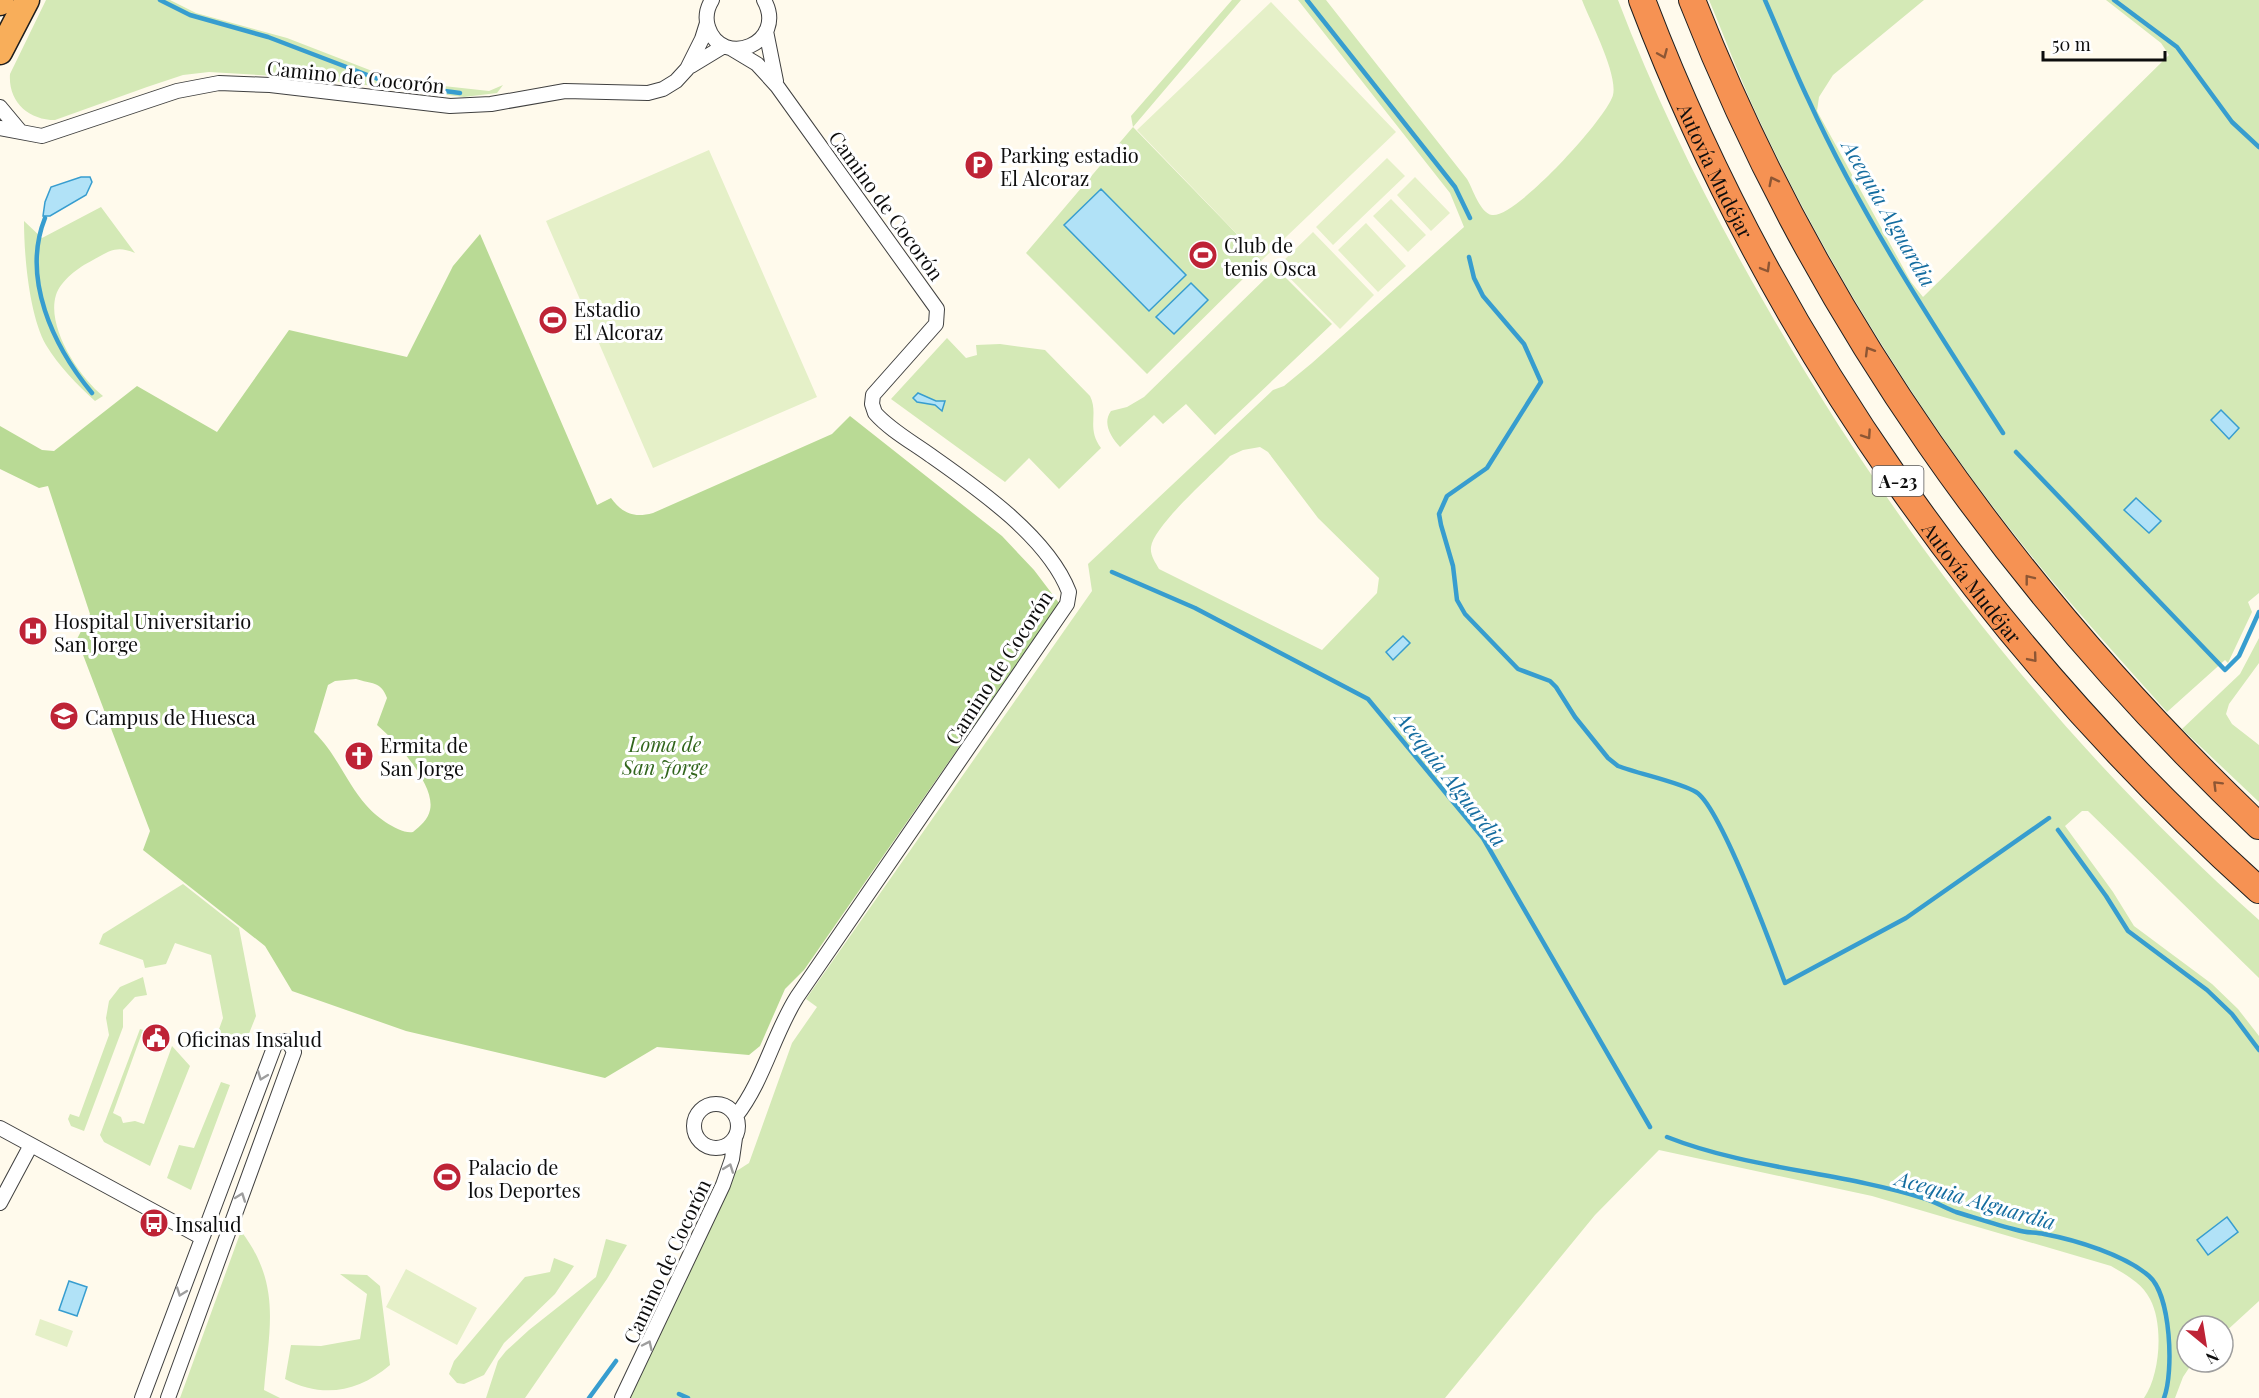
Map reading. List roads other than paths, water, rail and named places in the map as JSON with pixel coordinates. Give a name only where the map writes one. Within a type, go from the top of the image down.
[{"type":"highway","points":[[0,52],[27,0]]},
{"type":"highway","name":"Autovía Mudéjar","points":[[1642,0],[1685,105],[1757,252],[1828,374],[1898,481],[1978,590],[2056,684],[2164,800],[2259,890]]},
{"type":"highway","name":"A-23","points":[[1692,0],[1730,90],[1795,223],[1850,320],[1916,426],[1980,516],[2067,625],[2143,711],[2259,826]]},
{"type":"street","name":"Camino de Cocorón","points":[[712,0],[707,12],[707,23],[711,33],[728,47],[757,64],[777,86],[937,309],[936,324],[873,395],[872,404],[875,413],[988,498],[1025,532],[1047,557],[1069,592],[1067,604],[797,997],[786,1015],[757,1083],[736,1116]]},
{"type":"street","name":"Camino de Cocorón","points":[[764,0],[769,15],[766,31],[777,86]]},
{"type":"street","name":"Camino de Cocorón","points":[[0,128],[35,135],[50,134],[177,91],[219,83],[270,85],[470,106],[565,91],[648,93],[663,89],[676,81],[687,69],[707,23]]},
{"type":"street","name":"Camino de Cocorón","points":[[687,69],[728,47],[749,47],[766,31]]},
{"type":"street","points":[[0,106],[20,131]]},
{"type":"street","points":[[142,1398],[275,1045],[280,1041],[288,1041],[294,1052],[168,1398]]},
{"type":"street","points":[[709,1105],[724,1105],[736,1116],[738,1123],[735,1138],[730,1144],[715,1149],[701,1143],[693,1130],[697,1114],[709,1105]]},
{"type":"street","points":[[0,1128],[201,1237]]},
{"type":"street","name":"Camino de Cocorón","points":[[622,1398],[723,1185],[732,1159],[735,1138]]},
{"type":"street","points":[[0,1203],[31,1144]]},
{"type":"water","points":[[81,177],[90,177],[92,182],[86,195],[50,216],[43,216],[51,187]]},
{"type":"water","points":[[1101,189],[1186,275],[1149,311],[1064,225]]},
{"type":"water","points":[[1191,283],[1208,300],[1174,334],[1156,317]]},
{"type":"water","points":[[918,393],[936,401],[945,401],[942,411],[935,405],[917,402],[913,398]]},
{"type":"water","points":[[2221,410],[2239,428],[2229,439],[2211,420]]},
{"type":"water","points":[[2136,498],[2161,521],[2149,533],[2124,510]]},
{"type":"water","points":[[1403,636],[1410,643],[1393,660],[1386,652]]},
{"type":"water","points":[[2227,1217],[2238,1232],[2208,1255],[2197,1240]]},
{"type":"water","points":[[69,1281],[87,1287],[77,1316],[59,1310]]},
{"type":"waterway","name":"Acequia Alguardia","points":[[160,0],[190,15],[268,37],[391,84],[460,93]]},
{"type":"waterway","points":[[1307,0],[1455,187],[1470,218]]},
{"type":"waterway","name":"Acequia Alguardia","points":[[1765,0],[1803,89],[1875,229],[2003,433]]},
{"type":"waterway","name":"Acequia Alguardia","points":[[2114,0],[2177,47],[2232,122],[2259,147]]},
{"type":"waterway","points":[[45,218],[39,241],[37,264],[39,287],[45,310],[65,354],[92,393]]},
{"type":"waterway","points":[[1469,257],[1474,278],[1483,296],[1524,344],[1541,382],[1487,468],[1447,496],[1439,514],[1453,566],[1457,600],[1465,614],[1518,669],[1550,681],[1556,687],[1575,717],[1608,758],[1618,766],[1689,788],[1706,803],[1732,850],[1785,983],[1906,918],[2049,818]]},
{"type":"waterway","name":"Acequia Alguardia","points":[[2016,452],[2225,670],[2239,656],[2259,612]]},
{"type":"waterway","name":"Acequia Alguardia","points":[[1112,572],[1195,608],[1368,699],[1483,838],[1650,1127]]},
{"type":"waterway","points":[[2058,830],[2106,896],[2128,931],[2207,990],[2232,1014],[2259,1050]]},
{"type":"waterway","name":"Acequia Alguardia","points":[[1667,1137],[1698,1148],[1761,1164],[1891,1189],[1927,1199],[1956,1212],[2002,1226],[2085,1244],[2127,1261],[2149,1276],[2162,1299],[2169,1353],[2169,1371],[2164,1398]]},
{"type":"waterway","points":[[589,1398],[616,1361]]},
{"type":"waterway","points":[[679,1394],[688,1398]]},
{"type":"place","name":"Parking estadio El Alcoraz","points":[[979,165]]},
{"type":"place","name":"Club de tenis Osca","points":[[1203,255]]},
{"type":"place","name":"Estadio El Alcoraz","points":[[553,320]]},
{"type":"place","name":"Hospital Universitario San Jorge","points":[[33,631]]},
{"type":"place","name":"Campus de Huesca","points":[[64,716]]},
{"type":"place","name":"Ermita de San Jorge","points":[[359,756]]},
{"type":"place","name":"Oficinas Insalud","points":[[156,1038]]},
{"type":"place","name":"Palacio de los Deportes","points":[[447,1177]]},
{"type":"place","name":"Insalud","points":[[154,1223]]},
{"type":"park label","name":"Loma de San Jorge","points":[[665,754]]}]
